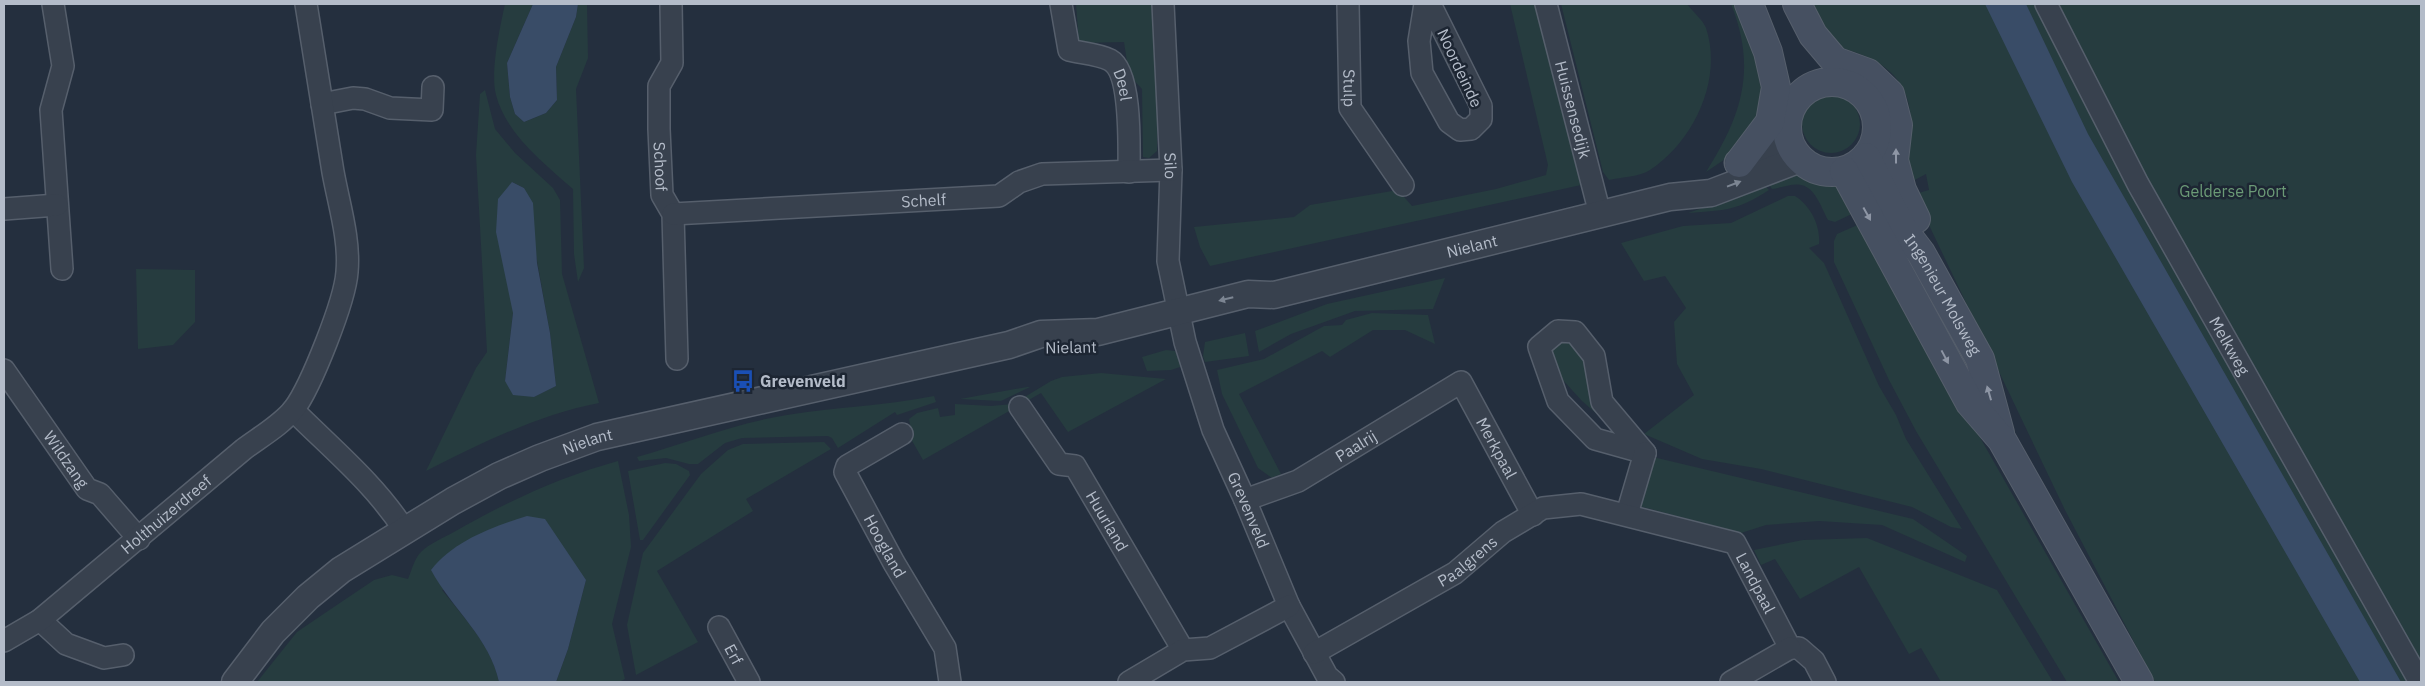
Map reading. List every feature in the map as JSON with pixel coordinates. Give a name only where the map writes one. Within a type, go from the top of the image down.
[{"type":"main road","points":[[1739,163],[1770,122],[1776,87],[1768,52],[1749,4]]},
{"type":"main road","points":[[1759,4],[1799,96]]},
{"type":"main road","points":[[1784,4],[1812,62],[1829,82]]},
{"type":"main road","points":[[1797,4],[1813,35],[1835,61],[1868,73],[1890,94],[1898,124],[1894,160],[1902,190],[1918,224],[1921,253]]},
{"type":"main road","points":[[1829,82],[1844,84],[1858,90],[1872,107],[1877,129],[1874,144],[1866,157],[1856,166],[1844,171],[1820,171],[1800,159],[1792,149],[1787,136],[1787,122],[1791,108],[1799,96],[1813,86],[1829,82]]},
{"type":"main road","name":"Ingenieur Molsweg","points":[[1866,157],[1902,228],[1921,253],[1980,359],[2002,440]]},
{"type":"main road","name":"Ingenieur Molsweg","points":[[1844,171],[1970,403],[2002,440],[2139,682]]},
{"type":"street","points":[[53,4],[63,66],[51,110],[62,269]]},
{"type":"street","name":"Holthuizerdreef","points":[[4,641],[40,620],[293,410],[308,383],[338,309],[347,273],[346,231],[340,211],[306,4]]},
{"type":"street","name":"Schoof","points":[[671,4],[672,63],[659,86],[659,120],[662,194],[672,214],[677,360]]},
{"type":"street","name":"Deel","points":[[1061,4],[1069,50],[1111,60],[1119,71],[1128,101],[1129,172]]},
{"type":"street","name":"Silo","points":[[1163,4],[1171,170],[1168,261],[1180,320]]},
{"type":"street","name":"Stulp","points":[[1348,4],[1350,108],[1403,185]]},
{"type":"street","name":"Noordeinde","points":[[1424,4],[1419,40],[1422,73],[1449,122],[1460,130],[1471,129],[1481,119],[1481,106],[1430,4]]},
{"type":"street","name":"Huissensedijk","points":[[1546,4],[1600,214]]},
{"type":"street","name":"Melkweg","points":[[2046,4],[2138,184],[2420,682]]},
{"type":"street","points":[[322,104],[353,98],[365,99],[390,108],[432,110],[433,87]]},
{"type":"street","name":"Nielant","points":[[1670,197],[1739,163],[1787,136]]},
{"type":"street","name":"Nielant","points":[[235,682],[273,632],[308,597],[340,570],[453,501],[500,476],[582,442],[1009,345],[1066,350],[1100,348],[1180,320],[1254,310],[1274,295],[1670,197],[1711,193],[1800,159]]},
{"type":"street","name":"Schelf","points":[[672,214],[999,196],[1019,182],[1042,174],[1171,170]]},
{"type":"street","points":[[4,209],[57,206]]},
{"type":"street","name":"Grevenveld","points":[[1180,320],[1200,393],[1213,430],[1245,500],[1289,606],[1327,676],[1334,682]]},
{"type":"street","points":[[1558,331],[1575,332],[1594,356],[1602,402],[1645,453],[1595,439],[1558,401],[1539,347],[1558,331]]},
{"type":"street","name":"Wildzang","points":[[4,370],[87,489],[100,494],[139,539]]},
{"type":"street","name":"Paalrij","points":[[1245,500],[1298,481],[1461,382]]},
{"type":"street","name":"Merkpaal","points":[[1461,382],[1533,514]]},
{"type":"street","name":"Huurland","points":[[1020,407],[1059,464],[1075,466],[1183,650]]},
{"type":"street","points":[[293,410],[365,480],[391,509],[405,531]]},
{"type":"street","name":"Hoogland","points":[[902,434],[848,466],[845,472],[894,563],[945,648],[947,681]]},
{"type":"street","points":[[1627,514],[1645,453]]},
{"type":"street","name":"Paalgrens","points":[[1314,653],[1455,573],[1503,532],[1544,508],[1581,504],[1627,514]]},
{"type":"street","name":"Landpaal","points":[[1627,514],[1736,542],[1790,648]]},
{"type":"street","points":[[1129,682],[1183,650],[1210,648],[1289,606]]},
{"type":"street","points":[[40,620],[66,644],[104,658],[123,654]]},
{"type":"street","name":"Erf","points":[[719,626],[749,682]]},
{"type":"street","points":[[1732,682],[1790,648],[1799,648],[1814,661],[1825,682]]},
{"type":"green space","points":[[505,4],[533,4],[507,63],[510,97],[515,114],[524,122],[546,113],[557,100],[556,67],[576,17],[578,4],[587,4],[588,58],[576,89],[584,268],[578,282],[574,254],[573,189],[539,159],[517,135],[508,123],[496,95],[494,85],[495,62]]},
{"type":"green space","points":[[1076,4],[1153,4],[1158,80],[1157,151],[1149,158],[1143,157],[1142,89],[1129,75],[1124,42],[1079,43]]},
{"type":"green space","points":[[1510,4],[1537,4],[1568,110],[1581,185],[1210,266],[1200,247],[1194,227],[1294,217],[1310,205],[1398,190],[1412,206],[1496,189],[1546,175],[1548,165]]},
{"type":"green space","points":[[1561,4],[1687,4],[1705,25],[1710,48],[1711,68],[1701,107],[1692,126],[1680,143],[1666,158],[1650,170],[1636,175],[1609,180],[1603,172]]},
{"type":"green space","points":[[1731,4],[1740,4],[1764,59],[1763,109],[1734,153],[1706,172],[1729,131],[1742,91],[1744,71],[1743,50],[1739,28]]},
{"type":"green space","name":"Gelderse Poort","points":[[1808,4],[2421,4],[2421,682],[2155,682],[2065,510],[1917,200],[1915,194],[1929,190],[1926,174],[1909,183],[1911,117],[1908,100],[1902,86],[1893,74],[1881,65],[1867,57],[1831,45]]},
{"type":"green space","points":[[485,90],[495,129],[515,153],[553,188],[560,200],[562,274],[599,403],[532,422],[489,440],[426,471],[476,368],[487,352],[476,155],[480,94]],"holes":[[[512,182],[524,188],[550,333],[556,386],[534,397],[505,381],[513,313]]]},
{"type":"green space","points":[[1831,95],[1842,97],[1852,103],[1858,113],[1860,124],[1858,135],[1852,145],[1842,151],[1831,153],[1820,151],[1810,145],[1804,135],[1802,124],[1804,113],[1810,103],[1820,97]]},
{"type":"green space","points":[[1789,174],[1807,175],[1820,181],[1833,183],[1845,193],[1858,211],[1835,222],[1828,220],[1814,194],[1806,187],[1794,185],[1772,189],[1767,182]]},
{"type":"green space","points":[[1765,186],[1769,190],[1739,206],[1722,210],[1688,213]]},
{"type":"green space","points":[[1788,196],[1795,196],[1810,210],[1818,230],[1819,244],[1809,248],[1824,263],[1879,386],[1896,415],[1906,439],[1962,529],[1951,527],[1912,507],[1761,469],[1702,459],[1644,434],[1694,395],[1677,364],[1674,322],[1686,308],[1665,276],[1644,281],[1621,243],[1683,226],[1731,223]]},
{"type":"green space","points":[[1862,223],[1953,390],[2119,682],[2067,682],[1916,431],[1889,380],[1834,262],[1834,241],[1837,234]]},
{"type":"green space","points":[[136,269],[195,270],[195,322],[173,345],[138,349]]},
{"type":"green space","points":[[1445,278],[1433,309],[1355,311],[1291,334],[1259,352],[1255,331],[1327,304]]},
{"type":"green space","points":[[1372,313],[1428,315],[1435,344],[1405,330],[1373,330],[1330,357],[1322,351],[1239,394],[1281,474],[1272,478],[1258,468],[1222,394],[1217,370],[1264,359],[1324,326],[1342,325],[1346,320]]},
{"type":"green space","points":[[1245,333],[1249,356],[1205,362],[1203,356],[1205,342]]},
{"type":"green space","points":[[1581,336],[1607,423],[1582,401],[1552,368],[1543,342]]},
{"type":"green space","points":[[1166,350],[1175,351],[1183,366],[1171,370],[1147,371],[1142,357]]},
{"type":"green space","points":[[1101,373],[1166,379],[1068,432],[1041,393],[923,460],[907,432],[911,429],[909,419],[917,413],[938,408],[940,417],[955,415],[955,404],[991,406],[1013,404],[1051,381],[1062,377]]},
{"type":"green space","points":[[1027,387],[1030,387],[1001,401],[960,399]]},
{"type":"green space","points":[[934,396],[936,402],[897,415],[895,412],[838,448],[832,438],[828,436],[742,438],[725,443],[698,464],[689,464],[666,458],[639,461],[637,457],[730,428],[768,419],[805,412]]},
{"type":"green space","points":[[824,442],[831,449],[746,499],[753,511],[657,571],[698,642],[636,675],[627,625],[643,553],[701,474],[728,450],[743,444]]},
{"type":"green space","points":[[1653,457],[1913,519],[1967,556],[1965,562],[1882,525],[1819,521],[1766,525],[1741,533],[1639,506]]},
{"type":"green space","points":[[618,461],[629,515],[631,547],[612,624],[625,679],[619,682],[556,682],[568,649],[586,580],[442,590],[484,644],[499,682],[257,682],[297,632],[374,580],[392,575],[408,579],[419,555],[432,544],[534,491],[596,467]]},
{"type":"green space","points":[[665,463],[676,464],[689,471],[690,475],[643,540],[640,540],[628,471]]},
{"type":"green space","points":[[1867,538],[1997,590],[2053,682],[1941,682],[1921,648],[1909,654],[1859,567],[1800,599],[1775,559],[1761,565],[1754,550],[1803,540]]},
{"type":"water","points":[[533,4],[578,4],[576,17],[556,67],[557,100],[546,113],[524,122],[515,114],[510,97],[507,63]]},
{"type":"water","points":[[1985,4],[2026,4],[2088,134],[2401,682],[2360,682],[2072,182]]},
{"type":"water","points":[[512,182],[524,188],[533,203],[537,263],[550,333],[556,386],[534,397],[513,395],[505,381],[513,313],[496,232],[498,199]]},
{"type":"water","points":[[527,516],[545,519],[586,580],[568,649],[556,682],[499,682],[488,651],[431,570],[451,551],[474,536]]},
{"type":"place","name":"Grevenveld","points":[[743,381]]}]
